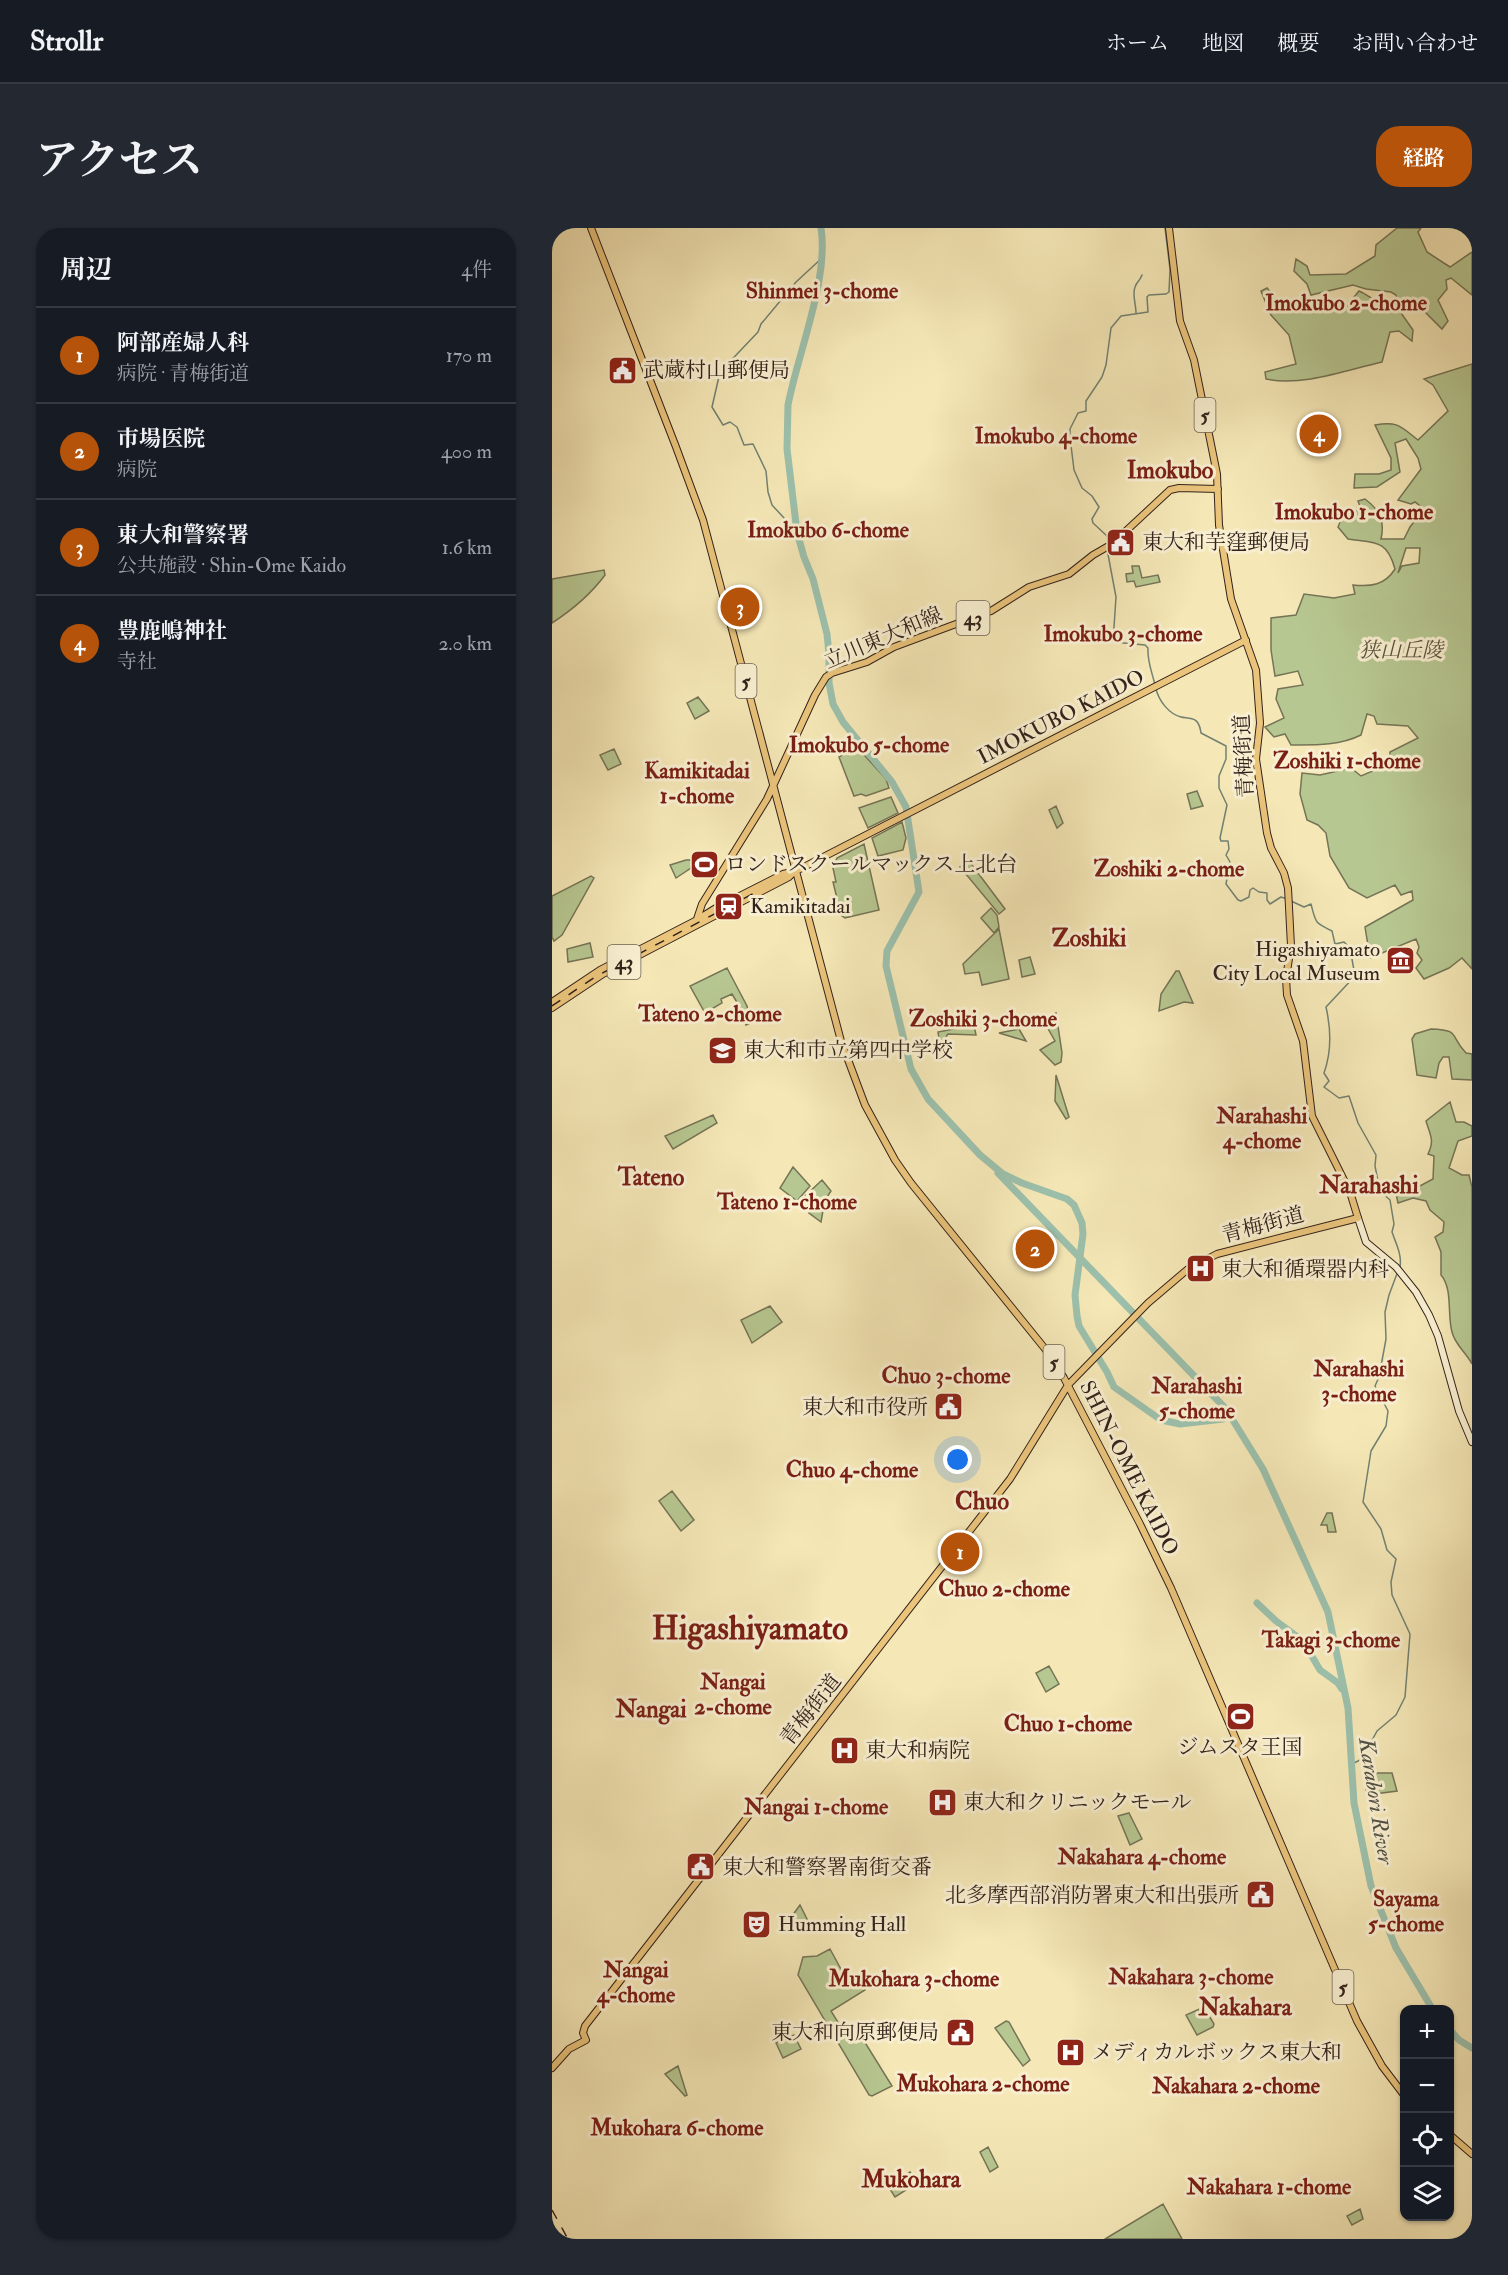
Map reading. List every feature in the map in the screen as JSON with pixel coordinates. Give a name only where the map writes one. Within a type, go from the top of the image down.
[{"type":"main road","name":"SHIN-OME KAIDO","points":[[591,228],[700,511],[848,1063],[879,1133],[911,1183],[1046,1350],[1068,1384],[1172,1588],[1357,2021],[1382,2066],[1400,2090]]},
{"type":"main road","name":"青梅街道","points":[[552,2068],[569,2049],[586,2040],[583,2032],[585,2026],[1010,1479],[1068,1384],[1140,1311],[1188,1269],[1210,1257],[1358,1218],[1350,1192],[1312,1116],[1303,1041],[1287,992],[1286,975],[1292,946],[1289,900],[1287,880],[1271,848],[1267,833],[1256,759],[1260,723],[1256,674],[1254,662],[1234,608],[1226,569],[1219,525],[1218,489],[1194,360],[1180,321],[1170,228]]},
{"type":"main road","name":"立川東大和線","points":[[698,921],[702,904],[766,800],[815,695],[826,677],[867,662],[894,647],[991,611],[1029,587],[1070,574],[1107,547],[1172,489],[1218,489]]},
{"type":"main road","name":"IMOKUBO KAIDO","points":[[552,1002],[600,970],[789,878],[796,871],[1246,640]]},
{"type":"main road","points":[[766,800],[777,802]]},
{"type":"main road","name":"IMOKUBO KAIDO","points":[[552,1008],[603,974],[698,921]]},
{"type":"main road","points":[[1358,1218],[1366,1242],[1399,1270],[1416,1292],[1433,1323],[1459,1411],[1472,1442]]},
{"type":"main road","points":[[1454,2139],[1472,2154]]},
{"type":"green space","points":[[1397,228],[1421,228],[1418,232],[1427,252],[1450,267],[1472,252],[1472,295],[1451,278],[1446,280],[1447,289],[1438,300],[1448,321],[1442,329],[1415,302],[1401,313],[1413,330],[1412,341],[1399,331],[1390,332],[1382,362],[1309,379],[1280,381],[1266,379],[1265,372],[1296,364],[1289,335],[1271,315],[1261,291],[1267,288],[1279,302],[1295,303],[1306,298],[1315,308],[1346,307],[1359,291],[1379,302],[1393,305],[1397,301],[1396,295],[1391,292],[1353,285],[1311,295],[1307,284],[1294,271],[1296,259],[1307,266],[1310,275],[1346,274],[1375,256],[1376,245]]},
{"type":"green space","name":"狭山丘陵","points":[[1472,364],[1472,969],[1462,958],[1449,968],[1424,979],[1416,968],[1422,960],[1417,953],[1419,947],[1416,939],[1370,958],[1365,927],[1413,900],[1412,891],[1401,895],[1395,885],[1367,898],[1349,888],[1330,856],[1326,833],[1318,825],[1307,820],[1300,794],[1302,773],[1320,775],[1351,768],[1361,776],[1389,764],[1390,752],[1418,738],[1408,726],[1377,724],[1374,716],[1367,714],[1361,735],[1335,743],[1291,745],[1285,734],[1274,737],[1265,727],[1284,718],[1276,699],[1278,689],[1303,685],[1298,671],[1275,676],[1271,650],[1271,618],[1296,615],[1304,594],[1334,598],[1355,594],[1353,585],[1377,584],[1387,579],[1395,569],[1384,547],[1373,542],[1348,539],[1338,527],[1342,517],[1361,509],[1358,501],[1365,499],[1374,507],[1382,521],[1381,539],[1404,539],[1424,509],[1415,502],[1411,504],[1398,500],[1421,469],[1418,458],[1406,439],[1395,443],[1400,472],[1377,487],[1354,488],[1355,474],[1379,474],[1391,470],[1391,458],[1375,425],[1394,424],[1418,440],[1448,411],[1433,385],[1424,379]],"holes":[[[1406,548],[1420,548],[1419,563],[1402,566],[1398,573]]]},
{"type":"green space","points":[[1132,566],[1139,566],[1142,578],[1158,575],[1160,582],[1136,587],[1134,581],[1127,582],[1126,574],[1133,573]]},
{"type":"green space","points":[[604,570],[605,575],[600,582],[574,607],[552,623],[552,579]]},
{"type":"green space","points":[[698,697],[709,711],[695,719],[687,703]]},
{"type":"green space","points":[[856,746],[886,779],[889,788],[866,796],[861,794],[854,796],[839,757]]},
{"type":"green space","points":[[614,749],[621,764],[608,770],[600,755]]},
{"type":"green space","points":[[1197,791],[1203,806],[1191,809],[1187,794]]},
{"type":"green space","points":[[891,797],[898,813],[868,828],[859,808]]},
{"type":"green space","points":[[1056,806],[1063,823],[1057,828],[1049,810]]},
{"type":"green space","points":[[902,822],[906,838],[903,850],[878,856],[872,838]]},
{"type":"green space","points":[[864,844],[879,910],[845,918],[841,915],[833,882],[836,882],[833,868],[837,858]]},
{"type":"green space","points":[[704,855],[714,868],[706,874],[696,861]]},
{"type":"green space","points":[[694,860],[697,864],[676,878],[670,865]]},
{"type":"green space","points":[[969,861],[1005,909],[999,914],[960,867]]},
{"type":"green space","points":[[591,876],[594,878],[562,935],[554,941],[552,937],[552,896]]},
{"type":"green space","points":[[991,908],[997,915],[999,927],[994,933],[981,918]]},
{"type":"green space","points":[[999,929],[1009,979],[982,985],[979,972],[965,974],[963,964]]},
{"type":"green space","points":[[590,943],[593,957],[568,962],[567,949]]},
{"type":"green space","points":[[1030,957],[1035,974],[1022,977],[1019,960]]},
{"type":"green space","points":[[727,968],[747,1006],[751,1023],[746,1025],[742,1016],[744,1014],[732,994],[721,999],[722,1003],[705,1013],[690,986]]},
{"type":"green space","points":[[1176,971],[1179,971],[1193,1003],[1184,1002],[1159,1011],[1161,994]]},
{"type":"green space","points":[[1056,1013],[1062,1053],[1061,1062],[1055,1065],[1040,1050],[1055,1041],[1043,1020]]},
{"type":"green space","points":[[974,1025],[976,1035],[948,1034],[940,1045],[938,1032]]},
{"type":"green space","points":[[1019,1029],[1026,1041],[999,1033]]},
{"type":"green space","points":[[1431,1029],[1451,1032],[1466,1053],[1472,1054],[1472,1080],[1452,1079],[1449,1057],[1443,1057],[1439,1063],[1436,1078],[1417,1075],[1412,1039],[1415,1034]]},
{"type":"green space","points":[[1056,1075],[1069,1117],[1066,1119],[1055,1101]]},
{"type":"green space","points":[[1450,1102],[1456,1122],[1464,1122],[1472,1126],[1472,1136],[1458,1141],[1449,1168],[1462,1175],[1469,1175],[1472,1187],[1472,1364],[1452,1332],[1447,1287],[1441,1275],[1441,1252],[1435,1237],[1443,1232],[1444,1222],[1430,1210],[1426,1201],[1413,1198],[1398,1203],[1395,1189],[1418,1187],[1433,1179],[1434,1156],[1428,1154],[1431,1141],[1426,1121]]},
{"type":"green space","points":[[713,1115],[717,1123],[673,1149],[665,1136]]},
{"type":"green space","points":[[793,1167],[810,1186],[797,1201],[780,1188]]},
{"type":"green space","points":[[822,1180],[831,1191],[825,1200],[821,1222],[809,1213],[814,1206],[803,1198]]},
{"type":"green space","points":[[770,1306],[782,1322],[752,1343],[741,1320]]},
{"type":"green space","points":[[672,1491],[694,1520],[681,1531],[659,1501]]},
{"type":"green space","points":[[1327,1513],[1332,1513],[1336,1532],[1328,1532],[1327,1525],[1321,1525]]},
{"type":"green space","points":[[1049,1666],[1059,1684],[1046,1692],[1036,1673]]},
{"type":"green space","points":[[1376,1773],[1392,1773],[1397,1791],[1367,1795],[1366,1788],[1369,1787],[1367,1776]]},
{"type":"green space","points":[[1129,1813],[1142,1839],[1130,1845],[1118,1816]]},
{"type":"green space","points":[[800,1905],[808,1921],[793,1930],[789,1929],[787,1923]]},
{"type":"green space","points":[[830,1949],[848,1982],[854,1979],[856,1983],[860,1981],[865,1990],[831,2011],[850,2042],[861,2036],[892,2086],[872,2096],[869,2095],[798,1975],[803,1957],[817,1956]]},
{"type":"green space","points":[[1204,2007],[1214,2024],[1213,2027],[1197,2035],[1186,2015]]},
{"type":"green space","points":[[1006,2021],[1009,2022],[1030,2060],[1023,2066],[995,2028]]},
{"type":"green space","points":[[794,2035],[801,2049],[783,2058],[776,2043]]},
{"type":"green space","points":[[678,2066],[687,2095],[685,2096],[665,2074]]},
{"type":"green space","points":[[988,2147],[998,2167],[990,2172],[980,2152]]},
{"type":"green space","points":[[910,2172],[917,2183],[895,2197],[883,2178],[886,2176],[891,2184]]},
{"type":"green space","points":[[1163,2204],[1182,2239],[1105,2239],[1110,2236]]},
{"type":"green space","points":[[1360,2209],[1363,2219],[1352,2225],[1347,2216]]},
{"type":"waterway","name":"Karabori River","points":[[821,228],[821,270],[788,405],[787,449],[797,532],[813,579],[827,634],[829,683],[833,704],[843,722],[892,782],[906,807],[919,892],[887,951],[886,966],[911,1069],[928,1099],[980,1155],[1003,1174],[1067,1199],[1074,1205],[1082,1223],[1083,1234],[1075,1295],[1079,1326],[1114,1387],[1161,1420],[1180,1424],[1223,1419]]},
{"type":"waterway","points":[[1108,544],[1107,536],[1093,523],[1092,519],[1099,507],[1092,496],[1082,488],[1074,470],[1070,429],[1078,413],[1086,411],[1086,401],[1102,377],[1111,328],[1121,316],[1148,312],[1147,297],[1149,295],[1169,292],[1170,269],[1165,228]]},
{"type":"waterway","points":[[797,532],[772,505],[766,471],[753,444],[744,445],[737,427],[730,422],[723,425],[712,407],[720,372],[758,332],[761,324],[796,282],[822,258]]},
{"type":"waterway","points":[[1136,313],[1134,290],[1142,275]]},
{"type":"waterway","points":[[1107,549],[1116,597],[1113,642],[1145,645],[1148,648],[1155,685]]},
{"type":"waterway","points":[[1156,689],[1159,698],[1169,710],[1181,717],[1195,720],[1199,724],[1201,733],[1226,746],[1226,759],[1219,776],[1219,788],[1227,805],[1220,838],[1221,841],[1228,841],[1229,849],[1226,855],[1230,862],[1226,884],[1241,901],[1249,897],[1250,890],[1253,888],[1267,893],[1267,900],[1270,904],[1281,897],[1287,899]]},
{"type":"waterway","points":[[1291,901],[1304,907],[1311,904],[1317,921],[1332,931],[1335,944],[1344,942],[1350,948],[1355,976],[1326,1007],[1330,1040],[1324,1073],[1329,1081],[1324,1087],[1339,1098],[1349,1096],[1358,1123],[1376,1155],[1375,1166],[1380,1191],[1390,1200],[1394,1224],[1392,1232],[1399,1253],[1400,1267]]},
{"type":"waterway","name":"Karabori River","points":[[998,1173],[1226,1409],[1263,1469],[1328,1612],[1348,1708],[1354,1803],[1371,1886],[1396,1948],[1430,2005]]},
{"type":"waterway","points":[[1352,1764],[1362,1759],[1377,1731],[1396,1715],[1405,1697],[1410,1634],[1392,1595],[1391,1582],[1396,1559],[1387,1550],[1381,1529],[1363,1502],[1371,1451],[1386,1426],[1388,1411],[1375,1386],[1379,1377],[1386,1339],[1385,1312],[1398,1271]]},
{"type":"waterway","name":"Karabori River","points":[[1257,1603],[1303,1641],[1320,1670],[1338,1683],[1342,1689]]},
{"type":"waterway","name":"Karabori River","points":[[1454,2034],[1472,2048]]},
{"type":"railway","points":[[552,1006],[595,977],[758,891]]},
{"type":"railway","points":[[552,2210],[568,2239]]},
{"type":"place","name":"武蔵村山郵便局","points":[[622,370]]},
{"type":"place","name":"豊鹿嶋神社","points":[[1319,434]]},
{"type":"place","name":"東大和芋窪郵便局","points":[[1121,542]]},
{"type":"place","name":"東大和警察署","points":[[740,607]]},
{"type":"place","name":"ロンドスクールマックス上北台","points":[[704,864]]},
{"type":"place","name":"Kamikitadai","points":[[729,906]]},
{"type":"place","name":"Higashiyamato City Local Museum","points":[[1401,961]]},
{"type":"place","name":"東大和市立第四中学校","points":[[722,1050]]},
{"type":"place","name":"市場医院","points":[[1035,1249]]},
{"type":"place","name":"東大和循環器内科","points":[[1200,1269]]},
{"type":"place","name":"東大和市役所","points":[[949,1407]]},
{"type":"place","name":"阿部産婦人科","points":[[960,1552]]},
{"type":"place","name":"ジムスタ王国","points":[[1240,1716]]},
{"type":"place","name":"東大和病院","points":[[844,1750]]},
{"type":"place","name":"東大和クリニックモール","points":[[942,1802]]},
{"type":"place","name":"東大和警察署南街交番","points":[[701,1867]]},
{"type":"place","name":"北多摩西部消防署東大和出張所","points":[[1260,1895]]},
{"type":"place","name":"Humming Hall","points":[[757,1924]]},
{"type":"place","name":"東大和向原郵便局","points":[[960,2032]]},
{"type":"place","name":"メディカルボックス東大和","points":[[1071,2052]]},
{"type":"district","name":"Shinmei 3-chome","points":[[822,291]]},
{"type":"district","name":"Imokubo 2-chome","points":[[1346,303]]},
{"type":"district","name":"Imokubo 4-chome","points":[[1056,436]]},
{"type":"district","name":"Imokubo","points":[[1170,470]]},
{"type":"district","name":"Imokubo 1-chome","points":[[1354,512]]},
{"type":"district","name":"Imokubo 6-chome","points":[[828,530]]},
{"type":"district","name":"Imokubo 3-chome","points":[[1123,634]]},
{"type":"district","name":"Imokubo 5-chome","points":[[869,745]]},
{"type":"district","name":"Zoshiki 1-chome","points":[[1347,761]]},
{"type":"district","name":"Kamikitadai 1-chome","points":[[697,784]]},
{"type":"district","name":"Zoshiki 2-chome","points":[[1169,869]]},
{"type":"district","name":"Zoshiki","points":[[1089,938]]},
{"type":"district","name":"Tateno 2-chome","points":[[710,1014]]},
{"type":"district","name":"Zoshiki 3-chome","points":[[983,1019]]},
{"type":"district","name":"Narahashi 4-chome","points":[[1262,1128]]},
{"type":"district","name":"Tateno","points":[[651,1177]]},
{"type":"district","name":"Narahashi","points":[[1369,1185]]},
{"type":"district","name":"Tateno 1-chome","points":[[787,1202]]},
{"type":"district","name":"Chuo 3-chome","points":[[946,1376]]},
{"type":"district","name":"Narahashi 3-chome","points":[[1359,1382]]},
{"type":"district","name":"Narahashi 5-chome","points":[[1197,1398]]},
{"type":"district","name":"Chuo 4-chome","points":[[852,1470]]},
{"type":"district","name":"Chuo","points":[[982,1501]]},
{"type":"district","name":"Chuo 2-chome","points":[[1004,1589]]},
{"type":"district","name":"Higashiyamato","points":[[750,1628]]},
{"type":"district","name":"Takagi 3-chome","points":[[1331,1640]]},
{"type":"district","name":"Nangai 2-chome","points":[[733,1694]]},
{"type":"district","name":"Nangai","points":[[651,1709]]},
{"type":"district","name":"Chuo 1-chome","points":[[1068,1724]]},
{"type":"district","name":"Nangai 1-chome","points":[[816,1807]]},
{"type":"district","name":"Nakahara 4-chome","points":[[1142,1857]]},
{"type":"district","name":"Sayama 5-chome","points":[[1406,1912]]},
{"type":"district","name":"Nakahara 3-chome","points":[[1191,1977]]},
{"type":"district","name":"Mukohara 3-chome","points":[[914,1979]]},
{"type":"district","name":"Nangai 4-chome","points":[[636,1982]]},
{"type":"district","name":"Nakahara","points":[[1245,2007]]},
{"type":"district","name":"Mukohara 2-chome","points":[[983,2084]]},
{"type":"district","name":"Nakahara 2-chome","points":[[1236,2086]]},
{"type":"district","name":"Mukohara 6-chome","points":[[677,2128]]},
{"type":"district","name":"Mukohara","points":[[911,2179]]},
{"type":"district","name":"Nakahara 1-chome","points":[[1269,2187]]}]
